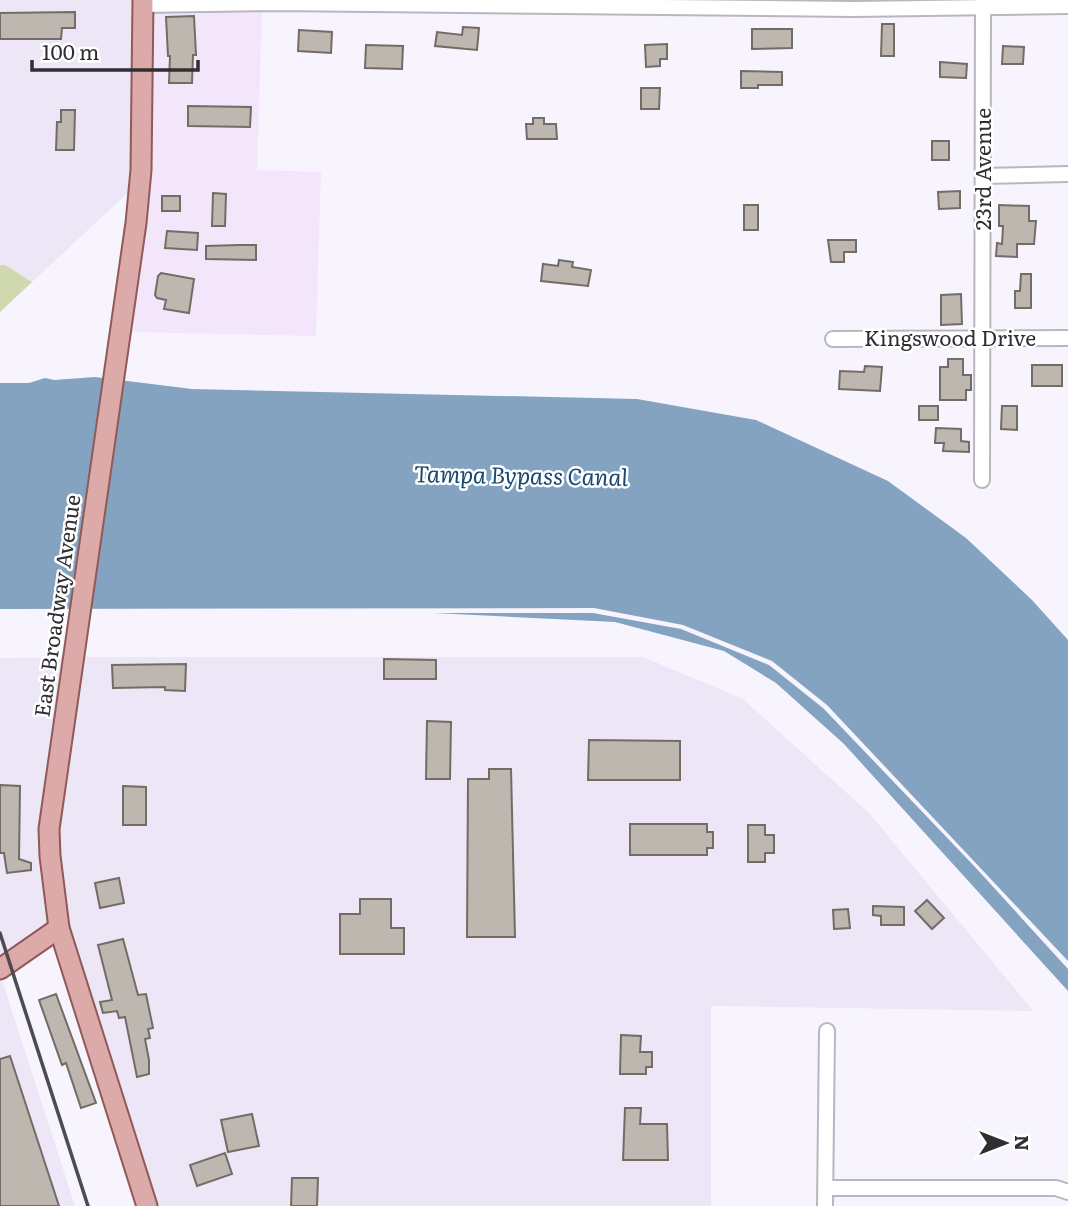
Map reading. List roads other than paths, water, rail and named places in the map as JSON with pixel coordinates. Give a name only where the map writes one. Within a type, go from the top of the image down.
[{"type":"main road","name":"East Broadway Avenue","points":[[143,3],[141,170],[117,361],[49,830],[59,928],[147,1206]]},
{"type":"main road","points":[[0,970],[59,928]]},
{"type":"street","points":[[143,3],[983,3],[1068,6]]},
{"type":"street","name":"23rd Avenue","points":[[982,480],[983,3]]},
{"type":"street","points":[[984,176],[1068,174]]},
{"type":"street","name":"Kingswood Drive","points":[[833,340],[1068,338]]},
{"type":"street","points":[[825,1206],[827,1031]]},
{"type":"street","points":[[826,1188],[1056,1188],[1068,1192]]},
{"type":"water","name":"Tampa Bypass Canal","points":[[95,377],[192,389],[637,399],[756,420],[888,481],[966,538],[1032,600],[1068,640],[1068,961],[827,705],[772,661],[683,625],[594,608],[0,609],[0,383],[29,383],[45,378],[54,380]]},
{"type":"water","points":[[434,613],[593,613],[681,629],[769,665],[823,708],[976,868],[1068,969],[1068,991],[844,744],[776,683],[724,651],[615,622]]},
{"type":"railway","points":[[0,933],[88,1206]]}]
